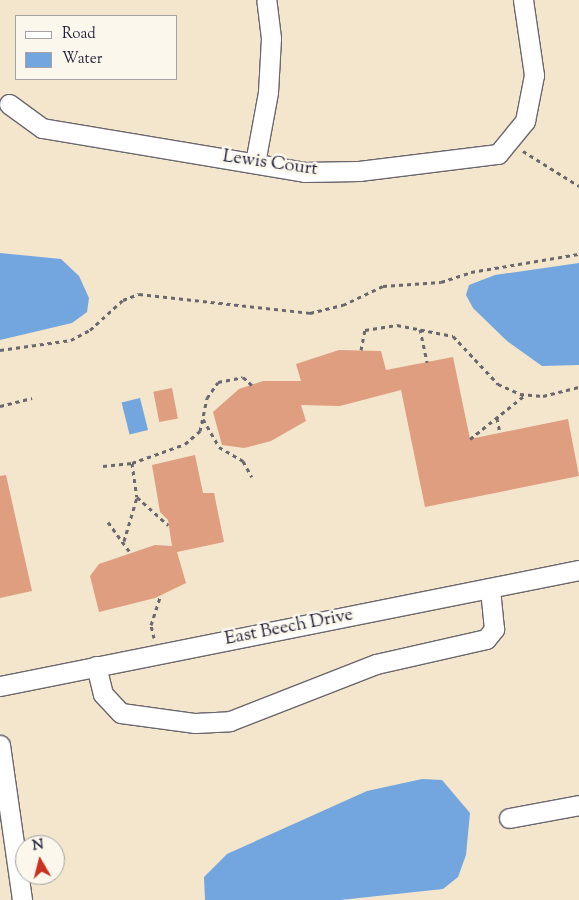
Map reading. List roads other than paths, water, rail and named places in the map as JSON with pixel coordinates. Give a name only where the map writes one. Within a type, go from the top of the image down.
[{"type":"street","points":[[255,163],[268,92],[266,0]]},
{"type":"street","name":"Lewis Court","points":[[9,104],[42,128],[304,172],[359,171],[498,154],[525,121],[534,76],[523,0]]},
{"type":"street","name":"East Beech Drive","points":[[0,686],[157,653],[579,570]]},
{"type":"street","points":[[96,666],[103,694],[121,713],[195,724],[230,721],[376,664],[486,639],[494,629],[490,589]]},
{"type":"street","points":[[0,745],[22,900]]},
{"type":"street","points":[[509,818],[579,805]]},
{"type":"water","points":[[0,253],[61,259],[79,276],[89,298],[87,312],[72,323],[0,340]]},
{"type":"water","points":[[579,263],[579,365],[542,366],[507,341],[473,308],[466,295],[469,285],[495,275]]},
{"type":"water","points":[[140,398],[148,430],[130,435],[122,403]]},
{"type":"water","points":[[422,779],[442,780],[470,813],[466,855],[458,877],[443,889],[340,900],[205,900],[204,877],[227,854],[367,791]]}]
